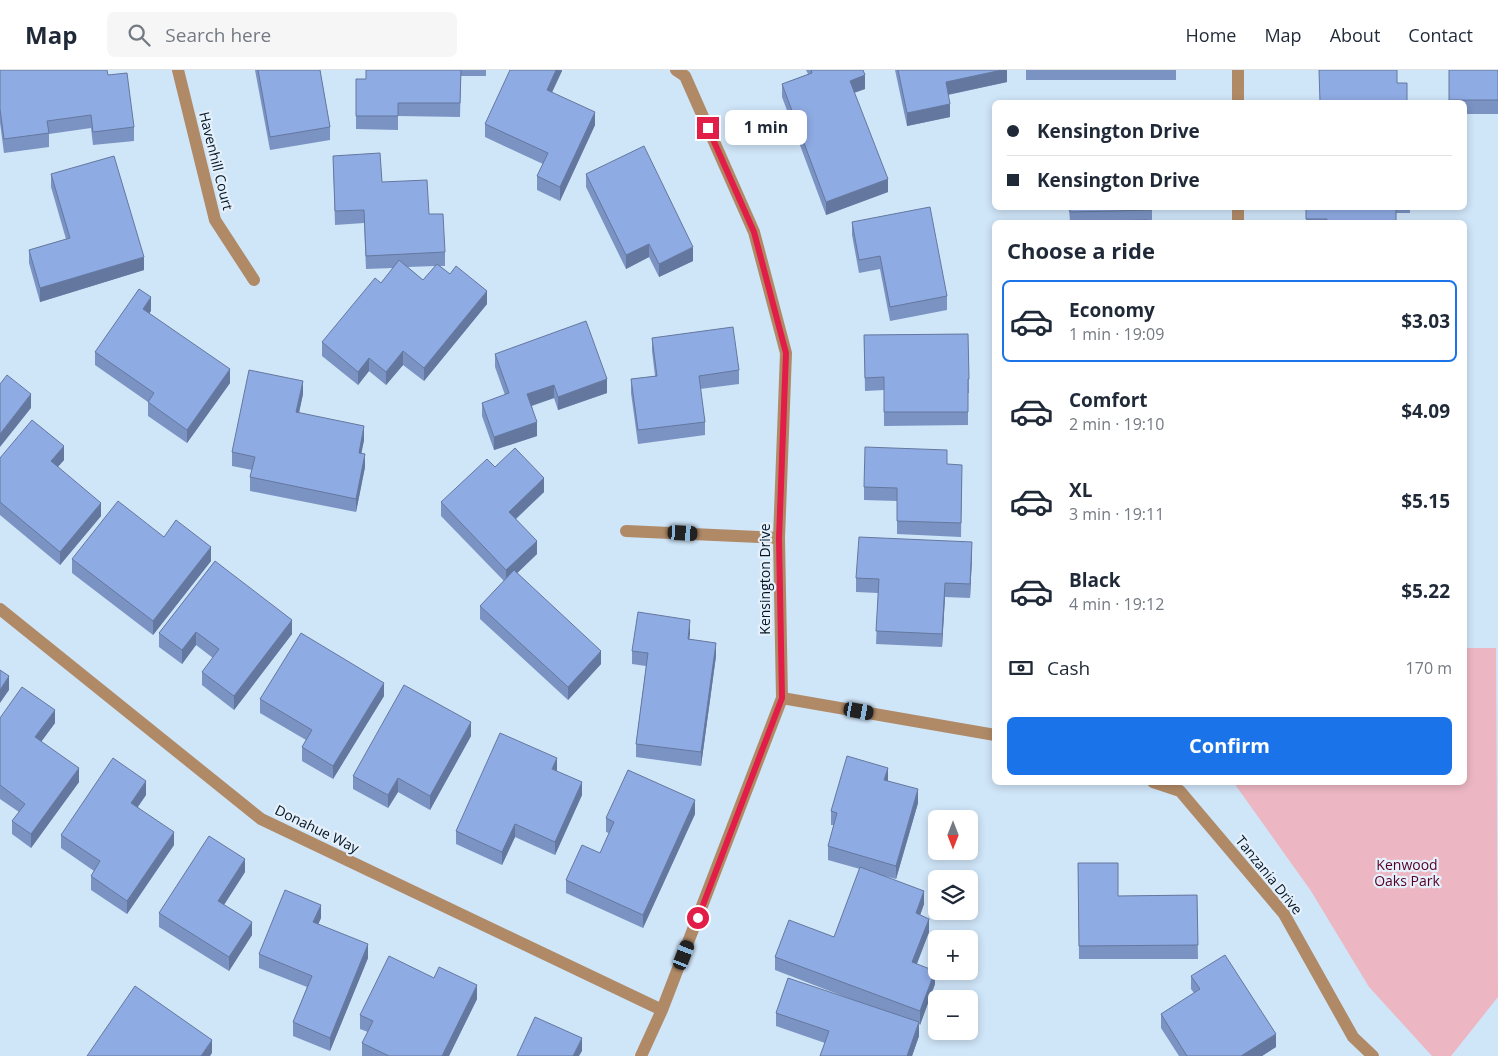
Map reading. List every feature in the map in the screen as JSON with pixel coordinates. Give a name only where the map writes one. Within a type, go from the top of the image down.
[{"type":"street","name":"Havenhill Court","points":[[178,70],[215,220],[254,280]]},
{"type":"street","points":[[1238,70],[1238,100]]},
{"type":"street","name":"Kensington Drive","points":[[641,1056],[662,1010],[782,698],[779,538],[786,353],[754,232],[686,72]]},
{"type":"street","points":[[626,531],[779,538]]},
{"type":"street","name":"Donahue Way","points":[[0,609],[261,819],[662,1010]]},
{"type":"street","points":[[782,698],[992,734]]},
{"type":"street","name":"Tanzania Drive","points":[[1172,785],[1184,787],[1284,914],[1352,1037],[1373,1056]]},
{"type":"green space","name":"Kenwood Oaks Park","points":[[1467,648],[1496,648],[1498,997],[1451,1056],[1432,1056],[1369,987],[1311,891],[1235,785],[1467,785]]},
{"type":"building","points":[[0,70],[107,70],[108,75],[127,73],[134,127],[93,132],[91,115],[47,121],[49,133],[4,139],[0,109]]},
{"type":"building","points":[[258,70],[320,70],[330,127],[270,137]]},
{"type":"building","points":[[366,70],[461,70],[460,103],[398,103],[398,116],[356,116],[356,79],[366,79]]},
{"type":"building","points":[[510,70],[556,70],[547,90],[595,112],[560,187],[537,176],[548,153],[485,124]]},
{"type":"building","points":[[811,70],[863,70],[865,75],[850,81],[888,179],[826,202],[782,84],[812,73]]},
{"type":"building","points":[[898,70],[1002,70],[946,82],[950,104],[907,113]]},
{"type":"building","points":[[1319,70],[1397,70],[1397,83],[1407,83],[1407,100],[1320,100]]},
{"type":"building","points":[[1449,70],[1498,70],[1498,100],[1449,100]]},
{"type":"building","points":[[644,146],[693,247],[659,264],[649,244],[626,255],[586,174]]},
{"type":"building","points":[[380,153],[382,182],[427,180],[429,214],[443,214],[445,252],[366,256],[364,210],[335,211],[333,156]]},
{"type":"building","points":[[114,156],[144,257],[40,288],[29,250],[70,238],[51,174]]},
{"type":"building","points":[[930,207],[947,296],[890,307],[880,256],[859,260],[852,222]]},
{"type":"building","points":[[1070,210],[1152,210],[1070,212]]},
{"type":"building","points":[[1306,210],[1396,210],[1396,220],[1306,219]]},
{"type":"building","points":[[399,260],[423,280],[437,264],[450,274],[456,266],[487,291],[424,368],[403,351],[386,372],[369,358],[358,372],[322,342],[375,278],[381,283]]},
{"type":"building","points":[[139,289],[151,297],[143,309],[230,369],[187,430],[148,402],[154,393],[95,352]]},
{"type":"building","points":[[586,321],[607,379],[558,397],[554,385],[527,394],[537,422],[494,437],[482,403],[509,393],[495,354]]},
{"type":"building","points":[[733,327],[739,370],[699,376],[705,422],[638,430],[631,379],[657,376],[652,338]]},
{"type":"building","points":[[968,334],[968,412],[884,412],[884,377],[865,378],[864,335]]},
{"type":"building","points":[[249,370],[303,381],[296,412],[364,426],[359,453],[365,454],[356,499],[250,477],[255,457],[232,452]]},
{"type":"building","points":[[7,375],[31,394],[0,434],[0,384]]},
{"type":"building","points":[[32,420],[64,446],[51,461],[101,503],[60,552],[0,502],[0,458]]},
{"type":"building","points":[[865,447],[947,450],[947,464],[962,465],[961,523],[897,521],[897,488],[864,487]]},
{"type":"building","points":[[515,448],[544,478],[509,512],[537,541],[506,570],[441,502],[487,459],[495,467]]},
{"type":"building","points":[[118,501],[164,537],[176,520],[211,547],[153,621],[72,559]]},
{"type":"building","points":[[859,537],[972,542],[970,584],[945,583],[942,634],[876,631],[879,579],[856,578]]},
{"type":"building","points":[[215,561],[292,620],[234,696],[202,672],[219,649],[196,632],[182,650],[159,633]]},
{"type":"building","points":[[514,570],[601,651],[568,687],[480,606]]},
{"type":"building","points":[[638,612],[690,620],[688,639],[716,643],[701,752],[636,744],[648,653],[632,651]]},
{"type":"building","points":[[301,633],[384,683],[333,766],[302,747],[312,730],[260,699]]},
{"type":"building","points":[[0,670],[9,676],[0,690]]},
{"type":"building","points":[[404,685],[471,722],[430,796],[398,778],[388,795],[353,776]]},
{"type":"building","points":[[22,687],[55,710],[35,737],[79,768],[31,834],[12,821],[25,804],[0,785],[0,718]]},
{"type":"building","points":[[500,733],[557,758],[552,769],[582,782],[555,842],[515,824],[502,852],[456,831]]},
{"type":"building","points":[[847,756],[888,768],[884,780],[918,789],[896,866],[828,846],[837,813],[831,811]]},
{"type":"building","points":[[113,758],[146,781],[131,803],[174,832],[127,901],[91,876],[100,861],[61,835]]},
{"type":"building","points":[[628,770],[695,800],[643,915],[566,880],[582,845],[600,853],[614,822],[606,818]]},
{"type":"building","points":[[209,836],[245,859],[218,901],[252,922],[229,957],[159,913]]},
{"type":"building","points":[[1078,863],[1118,863],[1118,896],[1197,895],[1198,945],[1079,946]]},
{"type":"building","points":[[860,867],[924,891],[916,913],[929,920],[912,962],[928,968],[928,980],[932,980],[920,1011],[775,957],[789,920],[834,937]]},
{"type":"building","points":[[285,890],[321,905],[313,922],[368,944],[330,1038],[293,1022],[312,976],[259,954]]},
{"type":"building","points":[[1225,955],[1276,1034],[1241,1056],[1187,1056],[1161,1014],[1200,989],[1191,976]]},
{"type":"building","points":[[389,956],[434,978],[439,967],[477,985],[442,1056],[389,1056],[362,1043],[373,1021],[360,1015]]},
{"type":"building","points":[[788,978],[919,1022],[907,1056],[820,1056],[829,1031],[776,1013]]},
{"type":"building","points":[[135,986],[212,1040],[201,1056],[87,1056]]},
{"type":"building","points":[[535,1017],[582,1038],[573,1056],[517,1056]]},
{"type":"route","points":[[698,918],[782,698],[779,538],[786,353],[754,232],[708,128]]}]
